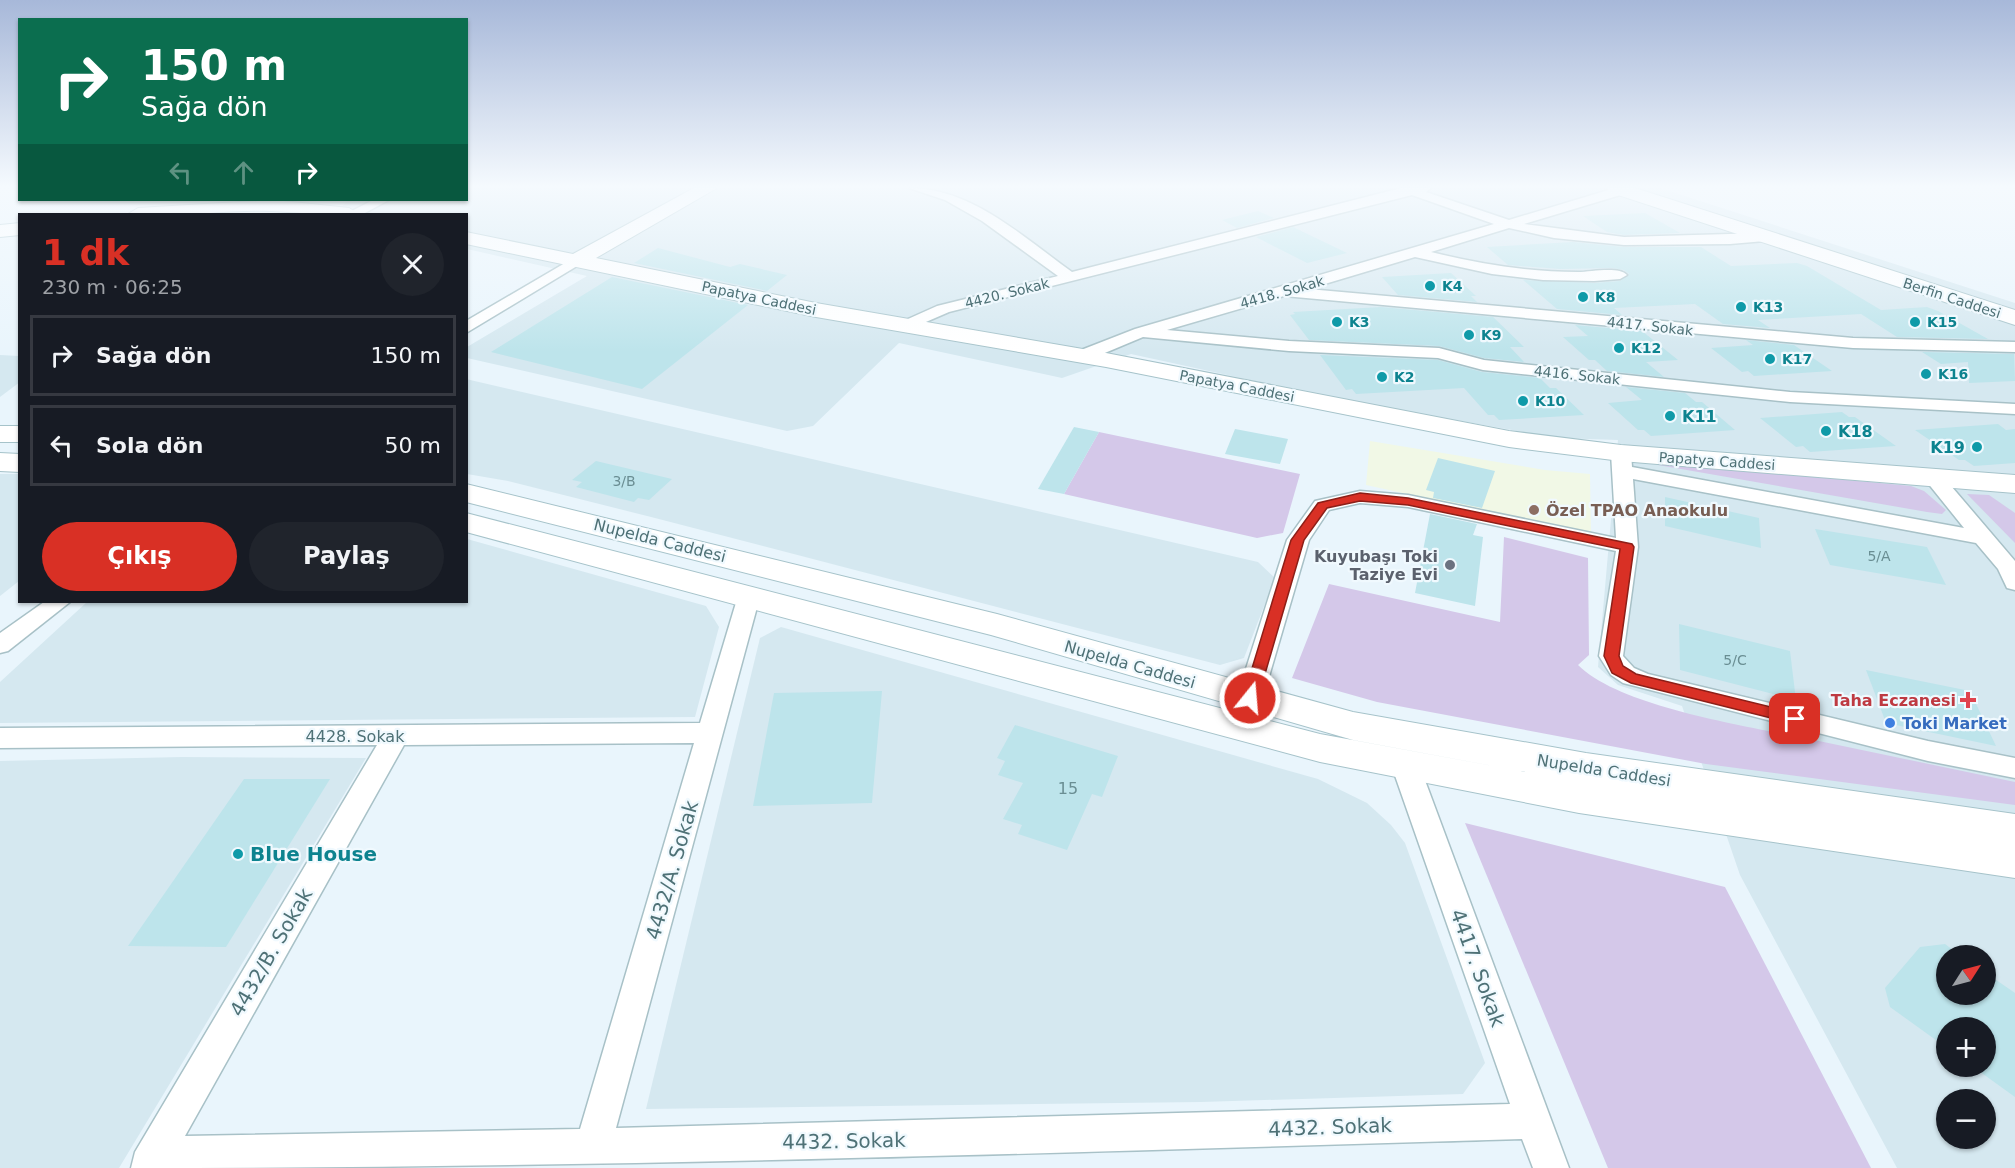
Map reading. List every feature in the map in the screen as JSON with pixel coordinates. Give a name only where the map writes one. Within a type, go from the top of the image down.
[{"type":"street","name":"Papatya Caddesi","points":[[489,243],[806,308],[1082,356],[1621,462],[1933,477],[2015,484]]},
{"type":"street","points":[[468,327],[609,243]]},
{"type":"street","points":[[1021,243],[1069,277]]},
{"type":"street","name":"4420. Sokak","points":[[905,326],[943,309],[1205,243]]},
{"type":"street","name":"4418. Sokak","points":[[1082,356],[1141,332],[1450,243]]},
{"type":"street","points":[[1633,243],[1700,243]]},
{"type":"street","name":"Berfin Caddesi","points":[[1782,243],[2015,318]]},
{"type":"street","points":[[1415,253],[1526,275],[1584,279],[1620,275]]},
{"type":"street","name":"4417. Sokak","points":[[1285,292],[1853,344],[2015,347]]},
{"type":"street","name":"4416. Sokak","points":[[1141,332],[1289,346],[1439,353],[1484,365],[1790,397],[2015,409]]},
{"type":"street","points":[[0,434],[18,434]]},
{"type":"street","points":[[0,462],[18,463]]},
{"type":"street","points":[[1985,538],[1621,462],[1627,547],[1611,656],[1617,669],[1631,678],[1928,751],[2015,768]]},
{"type":"street","points":[[1933,477],[2008,567],[2015,583]]},
{"type":"street","name":"Nupelda Caddesi","points":[[468,493],[997,625],[1353,726],[1587,768],[2015,831]]},
{"type":"street","points":[[1250,698],[1298,540],[1323,505],[1360,497],[1408,501],[1627,547]]},
{"type":"street","name":"Nupelda Caddesi","points":[[468,523],[1320,748],[1406,767],[1594,801],[2015,860]]},
{"type":"street","name":"4432/A. Sokak","points":[[594,1144],[749,596]]},
{"type":"street","points":[[0,645],[58,603]]},
{"type":"street","name":"4428. Sokak","points":[[0,738],[710,733]]},
{"type":"street","name":"4432/B. Sokak","points":[[150,1161],[396,735]]},
{"type":"street","name":"4417. Sokak","points":[[1406,767],[1551,1168]]},
{"type":"street","name":"4432. Sokak","points":[[150,1161],[594,1144],[835,1142],[1533,1121]]},
{"type":"shaded area","points":[[468,243],[1828,243],[2015,303],[2015,1168],[1897,1168],[1740,875],[1682,706],[1618,685],[1598,667],[1618,440],[1557,438],[1337,399],[1131,354],[1062,378],[899,343],[813,426],[787,431],[468,358],[468,346],[587,276],[468,249]]},
{"type":"shaded area","points":[[0,355],[18,356],[18,384],[0,397]]},
{"type":"shaded area","points":[[468,379],[1258,562],[1275,578],[1244,658],[1220,665],[508,481],[468,474]]},
{"type":"shaded area","points":[[1099,432],[1300,474],[1283,533],[1257,538],[1064,494]]},
{"type":"shaded area","name":"Özel TPAO Anaokulu","points":[[1370,441],[1545,470],[1590,474],[1591,534],[1366,485]]},
{"type":"shaded area","points":[[1656,462],[1911,486],[1924,491],[1946,510],[1942,514],[1927,512],[1658,465]]},
{"type":"shaded area","points":[[0,474],[18,474],[18,582],[0,596]]},
{"type":"shaded area","points":[[1967,494],[1989,495],[2015,513],[2015,543]]},
{"type":"shaded area","points":[[1504,537],[1588,558],[1589,655],[1578,665],[1598,680],[1624,693],[1689,714],[2015,782],[2015,805],[1706,764],[1377,702],[1292,678],[1329,584],[1500,622]]},
{"type":"shaded area","points":[[468,539],[706,606],[719,627],[695,717],[0,723],[0,682],[86,603],[468,603]]},
{"type":"shaded area","points":[[781,627],[1318,779],[1367,803],[1391,825],[1405,843],[1485,1063],[1463,1094],[1201,1102],[646,1109],[760,638]]},
{"type":"shaded area","points":[[182,757],[366,758],[119,1168],[0,1168],[0,761]]},
{"type":"shaded area","points":[[1465,823],[1725,887],[1871,1168],[1608,1168]]},
{"type":"building","points":[[1267,243],[1325,243],[1347,253],[1307,263]]},
{"type":"building","points":[[1578,243],[1624,247],[1701,247],[1731,266],[1797,263],[1807,266],[1881,310],[1927,307],[1988,339],[1897,337],[1861,314],[1758,320],[1770,328],[1723,324],[1695,304],[1614,308],[1622,315],[1557,309],[1523,280],[1594,283],[1620,281],[1629,274],[1624,270],[1612,268],[1560,269],[1508,265],[1487,247]]},
{"type":"building","points":[[658,248],[730,267],[740,264],[787,275],[767,291],[634,263]]},
{"type":"building","name":"K4","points":[[1451,273],[1476,296],[1471,296],[1477,302],[1398,295],[1382,277]]},
{"type":"building","points":[[612,277],[748,305],[642,389],[491,352]]},
{"type":"building","points":[[1381,307],[1493,317],[1524,347],[1510,347],[1524,362],[1484,358],[1439,346],[1309,340],[1290,315],[1295,314],[1293,312]]},
{"type":"building","name":"K12","points":[[1575,325],[1642,331],[1678,360],[1646,362],[1664,377],[1607,371],[1595,360],[1589,360],[1563,337],[1588,336]]},
{"type":"building","name":"K17","points":[[1746,340],[1794,345],[1832,371],[1754,376],[1748,371],[1742,372],[1711,348],[1753,345]]},
{"type":"building","points":[[1922,352],[2014,354],[2015,381],[1969,383],[1968,362],[1941,364]]},
{"type":"building","points":[[1320,355],[1438,360],[1482,372],[1540,378],[1550,388],[1556,388],[1584,415],[1499,420],[1494,415],[1488,415],[1464,388],[1356,394],[1352,389],[1346,390]]},
{"type":"building","name":"K11","points":[[1626,387],[1685,393],[1696,402],[1702,402],[1735,430],[1651,436],[1644,430],[1638,430],[1608,403],[1642,400]]},
{"type":"building","name":"K18","points":[[1842,412],[1849,417],[1855,417],[1896,446],[1810,452],[1803,446],[1796,447],[1760,418]]},
{"type":"building","name":"K19","points":[[1998,424],[2006,430],[2015,429],[2015,463],[1974,466],[1965,460],[1959,460],[1915,430]]},
{"type":"building","points":[[1074,427],[1099,432],[1064,494],[1038,489]]},
{"type":"building","points":[[1235,429],[1288,439],[1280,464],[1225,454]]},
{"type":"building","points":[[1438,458],[1495,471],[1482,508],[1433,498],[1434,492],[1426,490]]},
{"type":"building","points":[[596,461],[672,479],[649,500],[638,498],[634,502],[576,487],[582,482],[572,480]]},
{"type":"building","points":[[1665,497],[1759,518],[1761,548],[1665,526]]},
{"type":"building","name":"Kuyubaşı Toki Taziye Evi","points":[[1430,514],[1477,524],[1473,535],[1483,537],[1475,606],[1415,593]]},
{"type":"building","points":[[1815,529],[1927,547],[1946,585],[1830,565]]},
{"type":"building","points":[[1679,624],[1790,651],[1796,700],[1680,670]]},
{"type":"building","points":[[1866,670],[1970,691],[1996,746],[1886,723]]},
{"type":"building","points":[[882,691],[872,803],[753,806],[774,693]]},
{"type":"building","points":[[1015,725],[1118,756],[1102,797],[1092,794],[1067,850],[1018,834],[1022,825],[1003,819],[1023,783],[998,775],[1005,761],[997,758]]},
{"type":"building","name":"Blue House","points":[[244,779],[330,779],[226,947],[128,946]]},
{"type":"building","points":[[1936,945],[1936,1005],[1996,1005],[1996,980],[2015,993],[2015,1097],[1987,1077],[1996,1077],[1996,1017],[1936,1017],[1936,1040],[1890,1007],[1885,988],[1920,947]]},
{"type":"place","name":"K4","points":[[1430,286]]},
{"type":"place","name":"K8","points":[[1583,297]]},
{"type":"place","name":"K13","points":[[1741,307]]},
{"type":"place","name":"K3","points":[[1337,322]]},
{"type":"place","name":"K15","points":[[1915,322]]},
{"type":"place","name":"K9","points":[[1469,335]]},
{"type":"place","name":"K12","points":[[1619,348]]},
{"type":"place","name":"K17","points":[[1770,359]]},
{"type":"place","name":"K16","points":[[1926,374]]},
{"type":"place","name":"K2","points":[[1382,377]]},
{"type":"place","name":"K10","points":[[1523,401]]},
{"type":"place","name":"K11","points":[[1670,416]]},
{"type":"place","name":"K18","points":[[1826,431]]},
{"type":"place","name":"K19","points":[[1977,447]]},
{"type":"place","name":"Özel TPAO Anaokulu","points":[[1534,510]]},
{"type":"place","name":"Kuyubaşı Toki Taziye Evi","points":[[1450,565]]},
{"type":"place","name":"Taha Eczanesi","points":[[1968,700]]},
{"type":"place","name":"Toki Market","points":[[1890,723]]},
{"type":"place","name":"Blue House","points":[[238,854]]},
{"type":"route","points":[[1250,698],[1298,540],[1323,505],[1360,497],[1408,501],[1627,547],[1611,656],[1617,669],[1631,678],[1795,719]]}]
